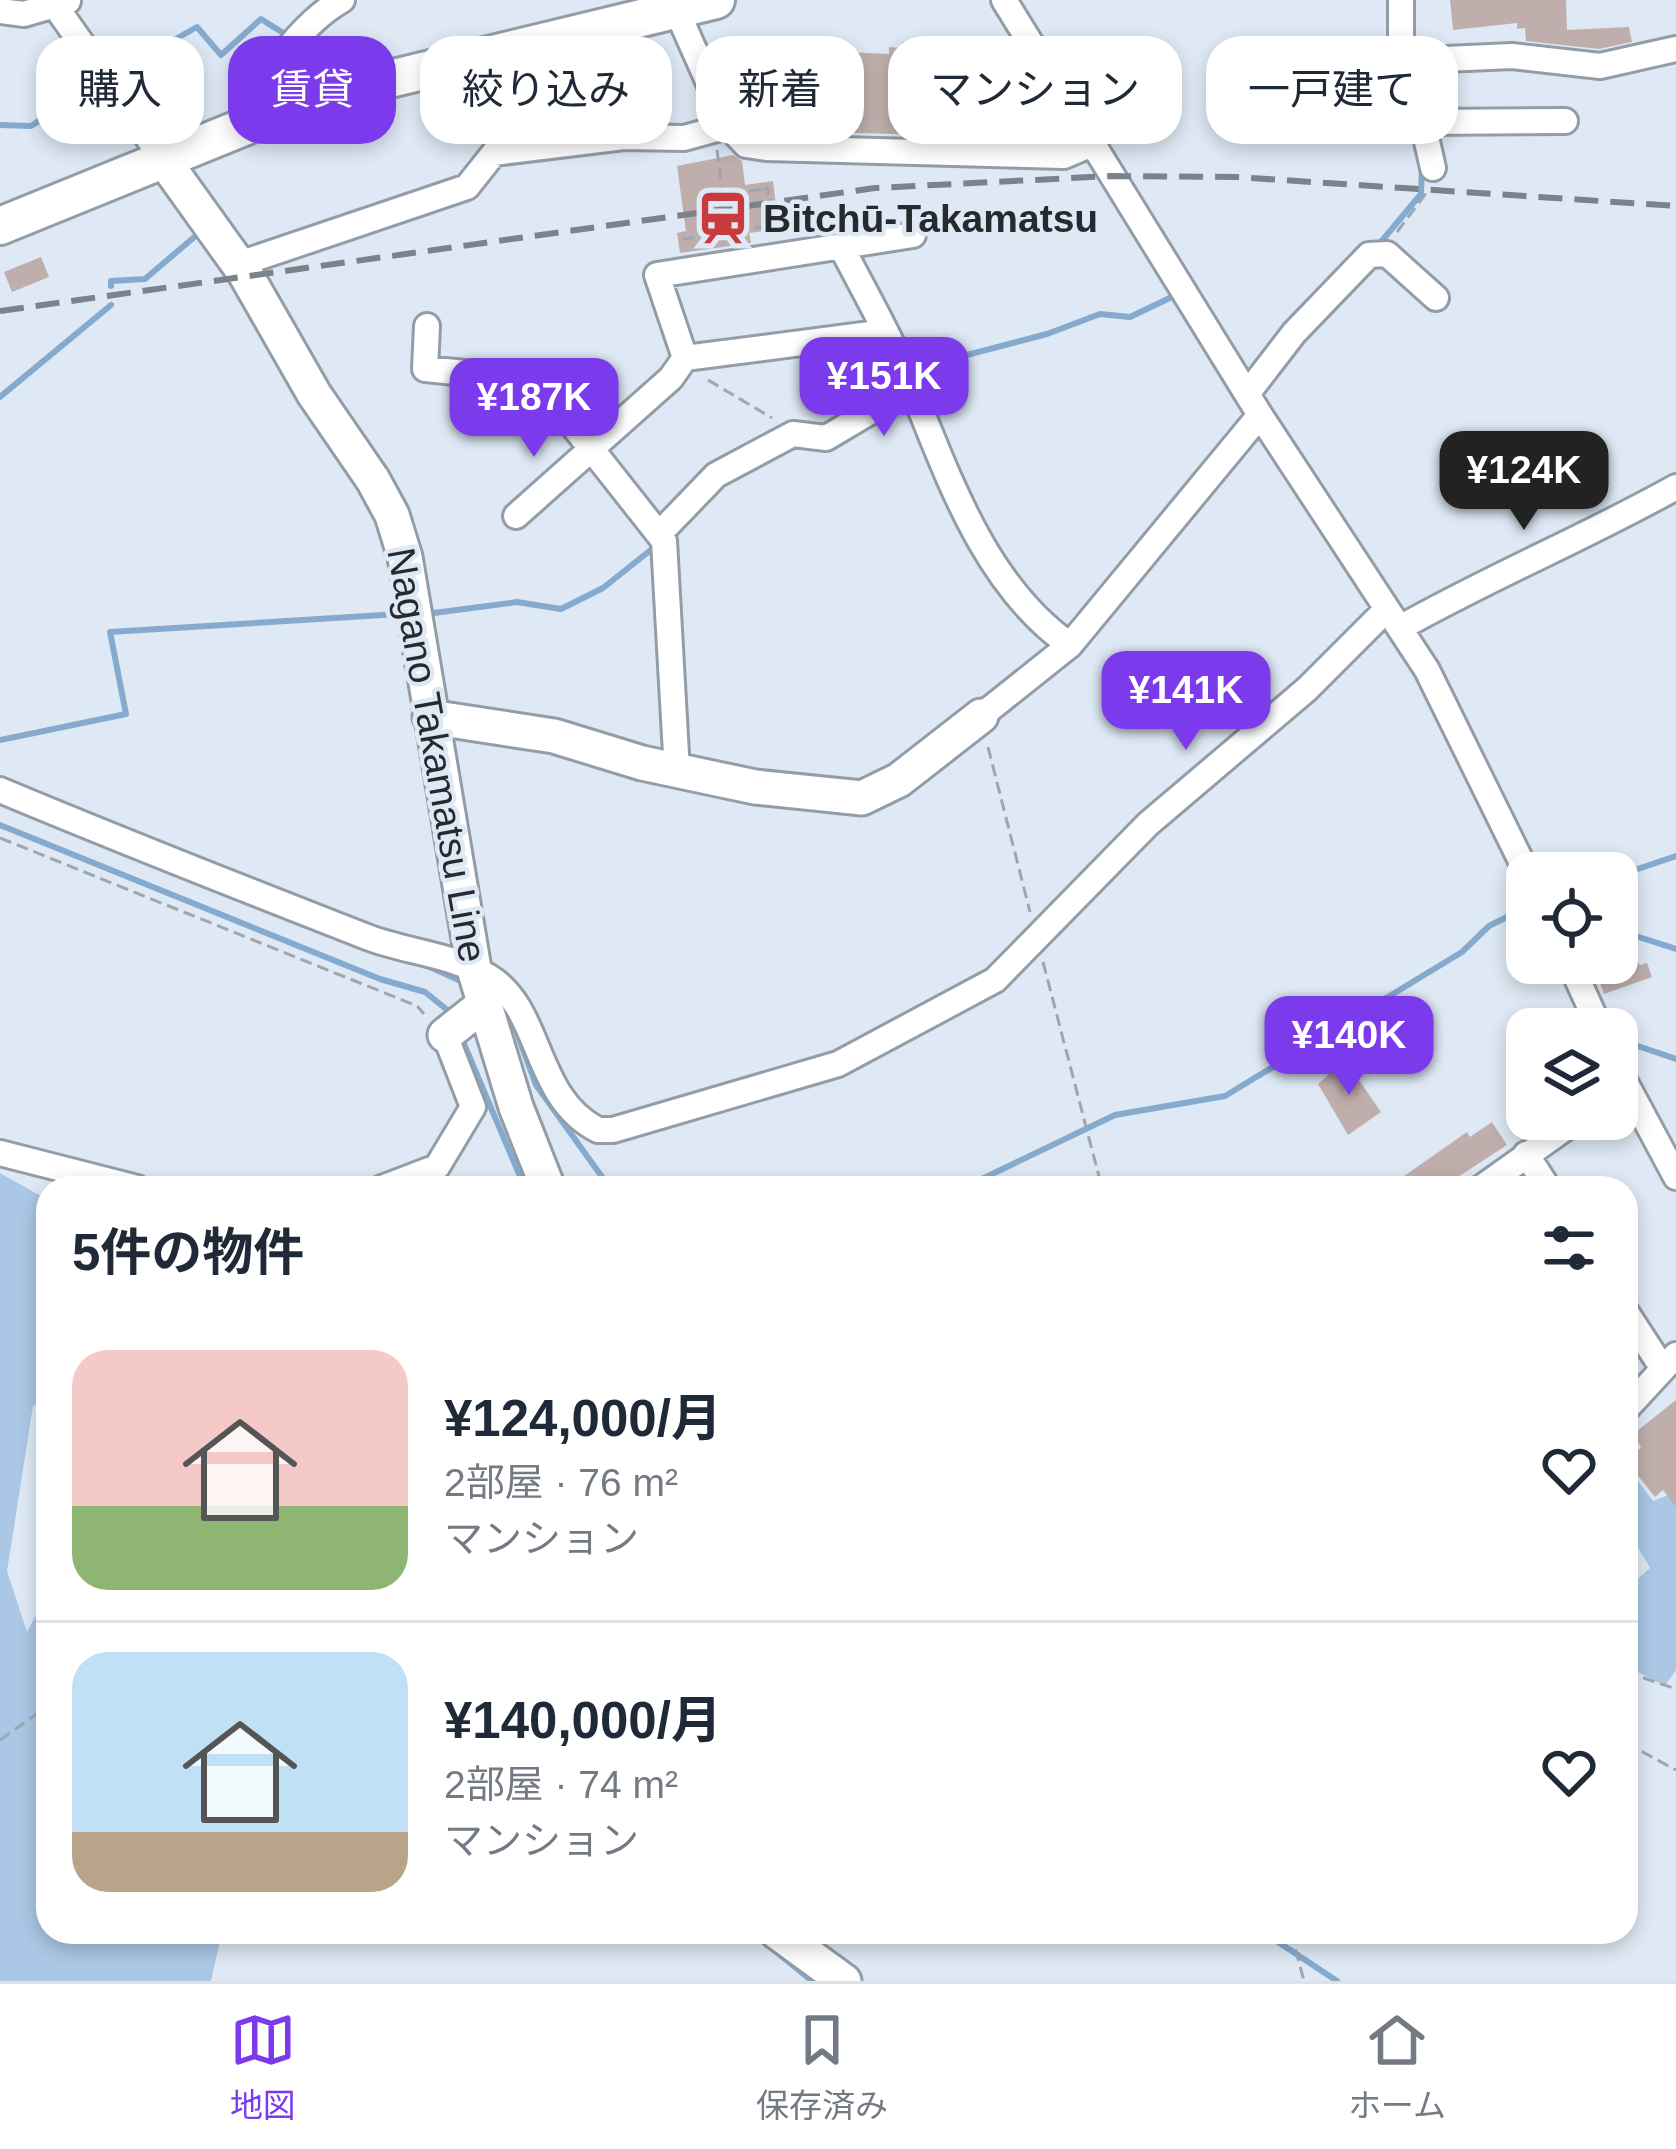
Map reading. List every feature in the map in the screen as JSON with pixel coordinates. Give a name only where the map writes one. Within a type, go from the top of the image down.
[{"type":"highway","points":[[396,77],[674,4],[716,0]]},
{"type":"highway","points":[[0,226],[228,134]]},
{"type":"main road","name":"Nagano Takamatsu Line","points":[[164,162],[239,264],[392,515],[405,557],[474,969],[461,1023],[542,1176]]},
{"type":"main road","points":[[430,717],[554,736],[677,772],[754,787],[862,798],[899,780],[981,716]]},
{"type":"main road","points":[[793,1944],[844,1981]]},
{"type":"street","points":[[297,36],[342,0]]},
{"type":"street","points":[[1004,0],[1254,412],[1427,670],[1518,852]]},
{"type":"street","points":[[1401,0],[1401,36]]},
{"type":"street","points":[[0,10],[24,14],[63,4],[164,162]]},
{"type":"street","points":[[674,4],[696,54]]},
{"type":"street","points":[[1458,55],[1600,66],[1676,49]]},
{"type":"street","points":[[1458,122],[1565,121]]},
{"type":"street","points":[[239,264],[467,187],[494,153],[623,137],[696,135]]},
{"type":"street","points":[[745,144],[1064,155],[1090,145]]},
{"type":"street","points":[[1427,144],[1432,168]]},
{"type":"street","points":[[682,363],[658,275],[913,235]]},
{"type":"street","points":[[841,246],[908,379],[934,453],[985,547],[1039,624],[1070,646]]},
{"type":"street","points":[[981,716],[1070,646],[1254,412],[1320,304],[1380,251],[1436,298]]},
{"type":"street","points":[[427,326],[424,369],[537,380],[662,536],[677,772]]},
{"type":"street","points":[[516,516],[682,363],[886,332]]},
{"type":"street","points":[[662,536],[716,475],[793,434],[826,438],[908,379]]},
{"type":"street","points":[[0,790],[391,946],[474,969],[509,994],[551,1082],[584,1123],[598,1130],[838,1064],[994,980],[1148,824],[1388,616],[1563,549],[1676,487]]},
{"type":"street","points":[[413,1176],[436,1167],[473,1107],[461,1023]]},
{"type":"street","points":[[1638,1113],[1676,1177]]},
{"type":"street","points":[[1497,1176],[1547,1140]]},
{"type":"street","points":[[0,1154],[89,1176]]},
{"type":"street","points":[[1526,1154],[1540,1176]]},
{"type":"street","points":[[1638,1326],[1669,1362],[1638,1396]]},
{"type":"path","points":[[683,239],[773,226],[768,188],[723,195],[717,152],[721,144]]},
{"type":"path","points":[[1380,251],[1426,196],[1432,168]]},
{"type":"path","points":[[682,363],[793,434]]},
{"type":"path","points":[[0,838],[461,1023]]},
{"type":"path","points":[[1084,1120],[1099,1176]]},
{"type":"path","points":[[1638,1676],[1676,1689]]},
{"type":"path","points":[[0,1740],[36,1714]]},
{"type":"path","points":[[1638,1749],[1676,1770]]},
{"type":"path","points":[[1294,1944],[1304,1981]]},
{"type":"shaded area","points":[[0,1173],[36,1193],[36,1404],[7,1571],[27,1632],[36,1615],[36,1944],[219,1944],[211,1981],[0,1981]]},
{"type":"shaded area","points":[[1638,1481],[1653,1501],[1676,1492],[1676,1670],[1665,1686],[1638,1672],[1638,1578],[1650,1568],[1638,1548]]},
{"type":"building","points":[[1450,0],[1566,0],[1567,30],[1629,27],[1632,42],[1599,49],[1526,41],[1525,28],[1517,29],[1517,23],[1453,30]]},
{"type":"building","points":[[864,53],[888,54],[888,134],[864,133]]},
{"type":"building","points":[[733,155],[742,161],[745,185],[773,181],[779,229],[749,233],[751,243],[680,253],[677,233],[686,231],[677,166]]},
{"type":"building","points":[[41,257],[49,277],[12,292],[4,272]]},
{"type":"building","points":[[1638,962],[1647,963],[1652,977],[1638,982]]},
{"type":"building","points":[[1600,984],[1632,984],[1604,994]]},
{"type":"building","points":[[1345,1060],[1381,1112],[1348,1135],[1318,1084]]},
{"type":"building","points":[[1492,1122],[1507,1145],[1459,1176],[1404,1176],[1467,1132],[1470,1137]]},
{"type":"building","points":[[1676,1400],[1676,1507],[1663,1490],[1655,1497],[1638,1476],[1638,1430]]},
{"type":"waterway","points":[[242,36],[261,19],[288,36]]},
{"type":"waterway","points":[[181,36],[197,27],[221,55],[228,49]]},
{"type":"waterway","points":[[0,125],[36,123]]},
{"type":"waterway","points":[[1380,243],[1421,194],[1422,166]]},
{"type":"waterway","points":[[111,286],[111,281],[145,279],[199,233]]},
{"type":"waterway","points":[[913,369],[1047,334],[1100,314],[1130,317],[1178,294]]},
{"type":"waterway","points":[[0,397],[111,305]]},
{"type":"waterway","points":[[426,614],[517,602],[561,609],[603,588],[657,545]]},
{"type":"waterway","points":[[0,740],[126,714],[110,632],[399,614]]},
{"type":"waterway","points":[[0,825],[380,979],[425,992],[451,1013]]},
{"type":"waterway","points":[[1638,869],[1676,856]]},
{"type":"waterway","points":[[988,1176],[1115,1115],[1225,1096],[1462,952],[1489,926],[1506,918]]},
{"type":"waterway","points":[[1638,937],[1676,949]]},
{"type":"waterway","points":[[423,964],[463,982]]},
{"type":"waterway","points":[[513,1022],[536,1085],[601,1176]]},
{"type":"waterway","points":[[461,1037],[520,1176]]},
{"type":"waterway","points":[[1638,1046],[1676,1059]]},
{"type":"waterway","points":[[767,1944],[812,1981]]},
{"type":"waterway","points":[[1281,1944],[1337,1981]]},
{"type":"railway","points":[[0,311],[875,188],[1112,176],[1236,177],[1676,206]]},
{"type":"place","name":"Bitchū-Takamatsu","points":[[723,218]]}]
